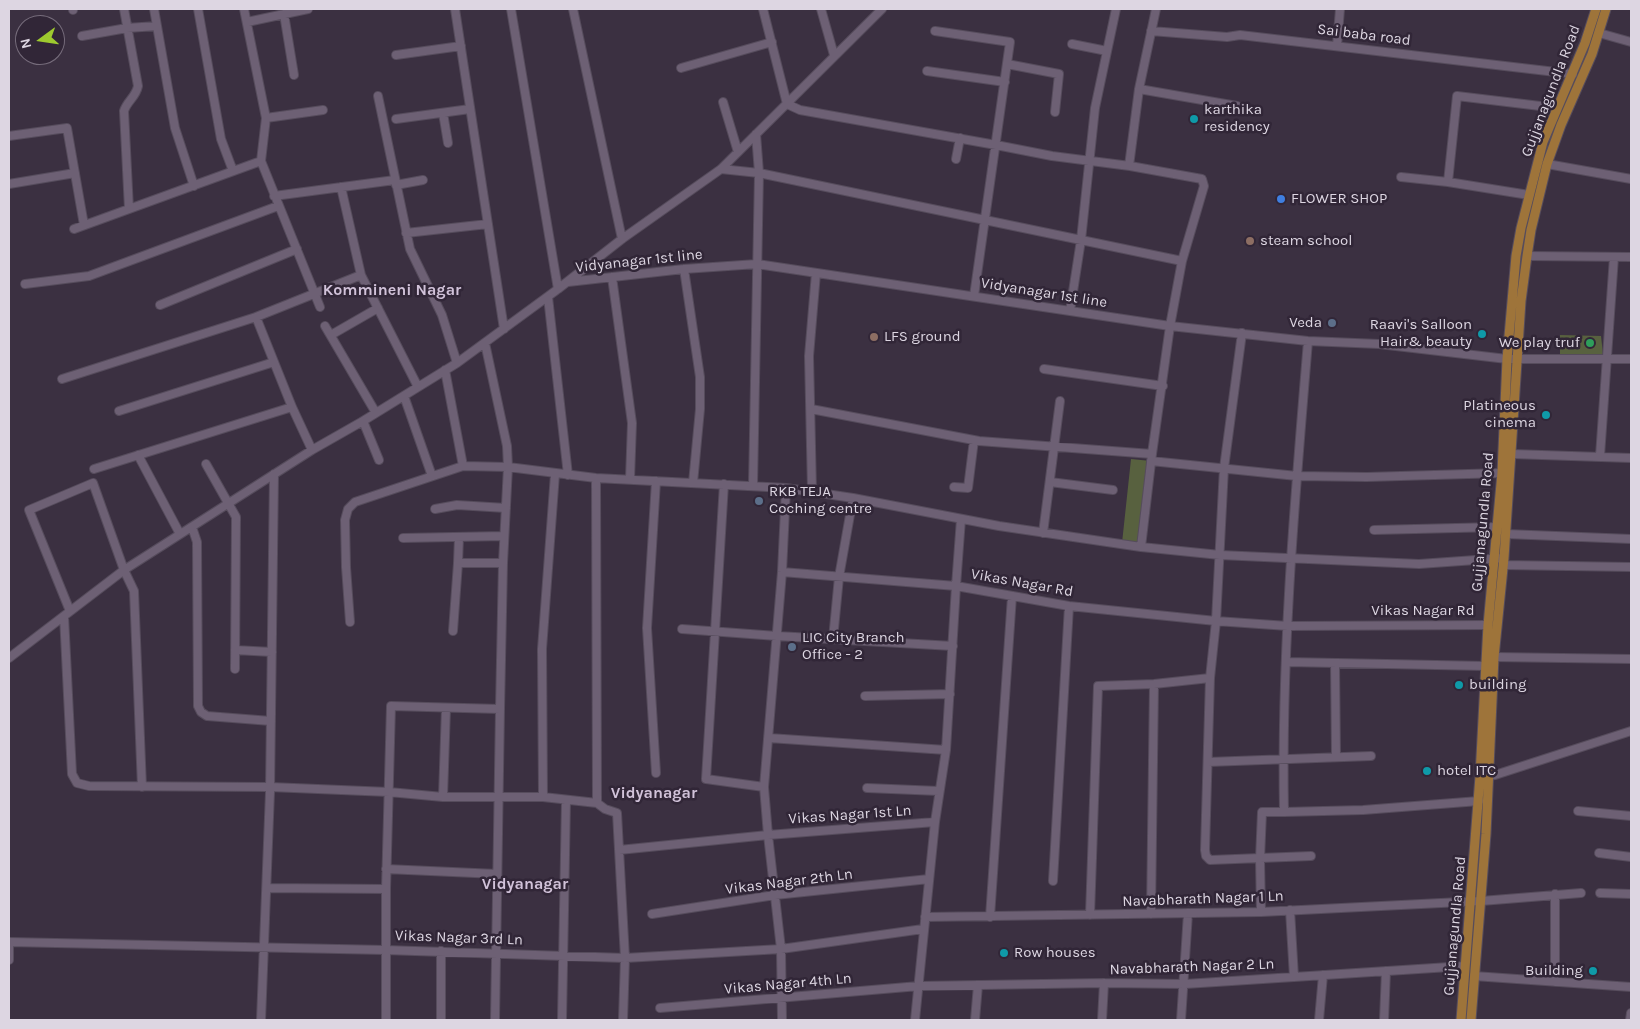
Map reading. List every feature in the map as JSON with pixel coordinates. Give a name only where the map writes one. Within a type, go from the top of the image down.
[{"type":"main road","name":"Gujjanagundla Road","points":[[1471,1020],[1479,801],[1485,776],[1488,625],[1502,473],[1507,358],[1516,256],[1543,142],[1585,43],[1596,9]]},
{"type":"main road","name":"Gujjanagundla Road","points":[[1461,1020],[1465,966],[1476,900],[1494,657],[1504,562],[1521,301],[1527,256],[1531,230],[1547,164],[1560,125],[1583,75],[1599,33],[1606,9]]},
{"type":"street","points":[[124,9],[138,86],[137,93],[126,105],[124,111],[129,209]]},
{"type":"street","points":[[154,9],[175,128],[194,186]]},
{"type":"street","points":[[198,9],[221,139],[233,171]]},
{"type":"street","points":[[244,9],[266,118],[261,161],[320,307]]},
{"type":"street","points":[[247,22],[279,13],[308,9]]},
{"type":"street","points":[[455,9],[504,329]]},
{"type":"street","points":[[511,9],[558,290]]},
{"type":"street","points":[[573,9],[622,238]]},
{"type":"street","points":[[763,9],[786,104]]},
{"type":"street","points":[[821,9],[834,55]]},
{"type":"street","points":[[9,658],[124,570],[312,450],[457,363],[558,290],[622,238],[721,169],[882,9]]},
{"type":"street","points":[[1070,311],[1081,240],[1094,108],[1116,9]]},
{"type":"street","points":[[1129,166],[1139,89],[1156,9]]},
{"type":"street","points":[[1337,46],[1340,9]]},
{"type":"street","points":[[279,13],[294,75]]},
{"type":"street","points":[[82,36],[127,28],[157,26]]},
{"type":"street","points":[[935,31],[1010,42],[974,296]]},
{"type":"street","name":"Sai baba road","points":[[1151,31],[1227,37],[1240,35],[1572,74]]},
{"type":"street","points":[[1599,33],[1631,42]]},
{"type":"street","points":[[681,68],[772,42]]},
{"type":"street","points":[[1072,44],[1107,51]]},
{"type":"street","points":[[396,55],[461,46]]},
{"type":"street","points":[[1007,64],[1059,74],[1054,112]]},
{"type":"street","points":[[927,71],[1004,82]]},
{"type":"street","points":[[1139,89],[1237,106]]},
{"type":"street","points":[[378,96],[410,249],[442,315],[457,363]]},
{"type":"street","points":[[1448,182],[1457,96],[1557,108]]},
{"type":"street","points":[[723,102],[738,152]]},
{"type":"street","points":[[786,104],[800,110],[996,144],[1052,156],[1129,166],[1202,179],[1204,182],[1182,261],[1170,326],[1151,458],[1141,547]]},
{"type":"street","points":[[396,119],[470,109]]},
{"type":"street","points":[[266,118],[323,110]]},
{"type":"street","points":[[443,113],[448,143]]},
{"type":"street","points":[[9,136],[67,128],[84,225]]},
{"type":"street","points":[[753,486],[759,173],[756,134]]},
{"type":"street","points":[[956,159],[960,138]]},
{"type":"street","points":[[74,229],[261,161]]},
{"type":"street","points":[[1547,164],[1631,179]]},
{"type":"street","points":[[721,169],[759,173],[1182,261]]},
{"type":"street","points":[[9,184],[75,174]]},
{"type":"street","points":[[1401,177],[1448,182],[1529,195]]},
{"type":"street","points":[[274,196],[341,187],[423,180]]},
{"type":"street","points":[[341,187],[361,275],[418,387]]},
{"type":"street","points":[[25,284],[88,276],[278,206]]},
{"type":"street","points":[[406,233],[488,224]]},
{"type":"street","points":[[160,305],[297,250]]},
{"type":"street","points":[[1527,256],[1631,257]]},
{"type":"street","points":[[1600,456],[1614,257]]},
{"type":"street","name":"Vidyanagar 1st line","points":[[568,282],[684,269],[757,264],[1170,326],[1308,341],[1379,344],[1507,358],[1631,358]]},
{"type":"street","points":[[684,269],[700,378],[700,410],[693,483]]},
{"type":"street","points":[[812,491],[809,356],[816,273]]},
{"type":"street","points":[[62,379],[256,317],[361,275]]},
{"type":"street","points":[[612,277],[632,423],[630,479]]},
{"type":"street","points":[[548,297],[568,475]]},
{"type":"street","points":[[330,335],[378,308]]},
{"type":"street","points":[[256,317],[292,407],[312,450]]},
{"type":"street","points":[[325,326],[376,413]]},
{"type":"street","points":[[1242,333],[1224,468],[1216,621],[1210,678],[1206,856],[1210,860],[1311,856]]},
{"type":"street","points":[[1284,812],[1283,759],[1288,626],[1297,476],[1308,341]]},
{"type":"street","points":[[485,343],[507,446],[508,467],[503,563],[495,1020]]},
{"type":"street","points":[[119,411],[274,362]]},
{"type":"street","points":[[1044,369],[1162,386]]},
{"type":"street","points":[[445,370],[463,466]]},
{"type":"street","points":[[404,396],[432,476]]},
{"type":"street","points":[[1043,533],[1060,401]]},
{"type":"street","points":[[94,469],[292,407]]},
{"type":"street","points":[[811,409],[974,440],[1054,446],[1297,476],[1367,477],[1502,473]]},
{"type":"street","points":[[363,421],[379,460]]},
{"type":"street","points":[[954,487],[968,488],[974,440]]},
{"type":"street","points":[[1512,454],[1631,458]]},
{"type":"street","points":[[138,455],[180,534]]},
{"type":"street","points":[[206,464],[236,517],[235,669]]},
{"type":"street","points":[[350,622],[345,520],[348,509],[355,502],[463,466],[508,467],[596,478],[724,484],[812,491],[1043,533],[1141,547],[1220,555],[1292,560],[1419,564],[1494,558],[1504,562],[1631,567]]},
{"type":"street","points":[[261,1020],[270,787],[274,474]]},
{"type":"street","points":[[543,798],[542,649],[555,474]]},
{"type":"street","points":[[596,478],[597,803]]},
{"type":"street","points":[[656,481],[648,628],[656,773]]},
{"type":"street","points":[[1050,482],[1113,490]]},
{"type":"street","points":[[142,786],[134,591],[124,570],[94,483],[29,510],[67,613],[72,774],[77,783],[89,786],[270,787],[390,792],[443,797],[543,798],[597,803],[605,809],[617,813],[625,958],[623,1020]]},
{"type":"street","points":[[724,484],[706,779],[764,787]]},
{"type":"street","points":[[782,1020],[781,949],[764,787],[782,572],[786,488]]},
{"type":"street","points":[[833,639],[839,576],[853,498]]},
{"type":"street","points":[[435,509],[457,505],[506,508]]},
{"type":"street","points":[[782,572],[956,586],[961,519]]},
{"type":"street","points":[[192,527],[197,542],[198,706],[201,712],[207,716],[271,721]]},
{"type":"street","points":[[1374,530],[1497,527]]},
{"type":"street","points":[[1506,534],[1631,539]]},
{"type":"street","points":[[403,538],[504,536]]},
{"type":"street","points":[[453,631],[459,537]]},
{"type":"street","points":[[458,563],[503,563]]},
{"type":"street","name":"Vikas Nagar Rd","points":[[915,1020],[935,822],[946,750],[956,586],[1069,606],[1216,621],[1288,626],[1488,625]]},
{"type":"street","points":[[990,917],[1012,596]]},
{"type":"street","points":[[1054,881],[1069,606]]},
{"type":"street","points":[[682,629],[953,646]]},
{"type":"street","points":[[235,650],[272,652]]},
{"type":"street","points":[[1494,657],[1631,659]]},
{"type":"street","points":[[1287,662],[1486,666]]},
{"type":"street","points":[[1335,663],[1336,757]]},
{"type":"street","points":[[1090,915],[1098,686],[1154,684],[1210,678]]},
{"type":"street","points":[[1152,914],[1154,684]]},
{"type":"street","points":[[865,696],[950,694]]},
{"type":"street","points":[[386,1020],[386,869],[390,792],[391,706],[500,709]]},
{"type":"street","points":[[443,797],[446,708]]},
{"type":"street","points":[[1485,776],[1631,731]]},
{"type":"street","points":[[768,738],[946,750]]},
{"type":"street","points":[[1208,762],[1371,756]]},
{"type":"street","points":[[867,788],[940,791]]},
{"type":"street","points":[[562,1020],[566,800]]},
{"type":"street","points":[[1261,912],[1260,859],[1262,812],[1363,810],[1479,801]]},
{"type":"street","points":[[1578,811],[1631,816]]},
{"type":"street","name":"Vikas Nagar 1st Ln","points":[[619,850],[935,822]]},
{"type":"street","points":[[1599,853],[1631,857]]},
{"type":"street","points":[[386,869],[497,874]]},
{"type":"street","name":"Vikas Nagar 2th Ln","points":[[652,914],[775,896],[929,879]]},
{"type":"street","points":[[267,888],[386,888]]},
{"type":"street","name":"Navabharath Nagar 1 Ln","points":[[925,917],[1261,912],[1581,893]]},
{"type":"street","points":[[1600,893],[1631,894]]},
{"type":"street","points":[[1555,894],[1555,982]]},
{"type":"street","points":[[1290,910],[1294,977]]},
{"type":"street","points":[[1181,1020],[1188,913]]},
{"type":"street","name":"Vikas Nagar 3rd Ln","points":[[9,960],[9,942],[441,951],[625,958],[781,949],[923,929]]},
{"type":"street","points":[[441,951],[441,1020]]},
{"type":"street","name":"Navabharath Nagar 2 Ln","points":[[919,986],[1184,984],[1465,966]]},
{"type":"street","points":[[1384,1020],[1386,971]]},
{"type":"street","points":[[1319,1020],[1323,975]]},
{"type":"street","points":[[1474,976],[1631,987]]},
{"type":"street","points":[[1102,1020],[1104,984]]},
{"type":"street","points":[[976,1020],[978,985]]},
{"type":"street","name":"Vikas Nagar 4th Ln","points":[[660,1008],[919,986]]},
{"type":"street","points":[[1630,1020],[1631,1013]]},
{"type":"green space","points":[[1560,335],[1601,336],[1603,354],[1560,354]]},
{"type":"green space","points":[[1131,459],[1151,461],[1141,547],[1122,543]]},
{"type":"place","name":"karthika residency","points":[[1194,119]]},
{"type":"place","name":"FLOWER SHOP","points":[[1281,199]]},
{"type":"place","name":"steam school","points":[[1250,241]]},
{"type":"place","name":"Veda","points":[[1332,323]]},
{"type":"place","name":"Raavi's Salloon Hair& beauty","points":[[1482,334]]},
{"type":"place","name":"LFS ground","points":[[874,337]]},
{"type":"place","name":"We play truf","points":[[1590,343]]},
{"type":"place","name":"Platineous cinema","points":[[1546,415]]},
{"type":"place","name":"RKB TEJA Coching centre","points":[[759,501]]},
{"type":"place","name":"LIC City Branch Office - 2","points":[[792,647]]},
{"type":"place","name":"building","points":[[1459,685]]},
{"type":"place","name":"hotel ITC","points":[[1427,771]]},
{"type":"place","name":"Row houses","points":[[1004,953]]},
{"type":"place","name":"Building","points":[[1593,971]]},
{"type":"district","name":"Kommineni Nagar","points":[[392,290]]},
{"type":"district","name":"Vidyanagar","points":[[654,793]]},
{"type":"district","name":"Vidyanagar","points":[[525,884]]}]
